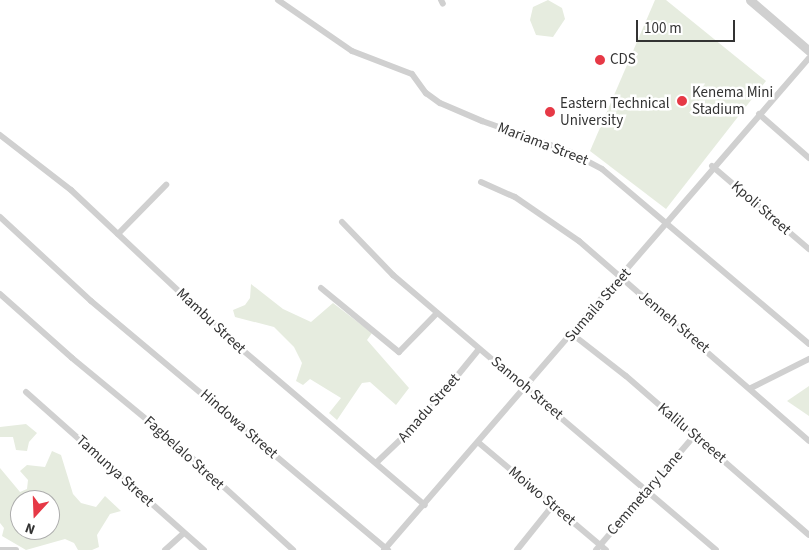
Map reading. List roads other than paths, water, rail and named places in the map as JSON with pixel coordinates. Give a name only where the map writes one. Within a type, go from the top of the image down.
[{"type":"street","name":"Mariama Street","points":[[278,0],[352,51],[412,74],[426,93],[440,103],[588,160],[668,222],[809,344]]},
{"type":"street","points":[[750,0],[809,51]]},
{"type":"street","name":"Sumaila Street","points":[[386,549],[622,278],[712,166],[809,58]]},
{"type":"street","points":[[759,114],[809,158]]},
{"type":"street","name":"Mambu Street","points":[[0,135],[71,190],[232,341],[425,504]]},
{"type":"street","name":"Kpoli Street","points":[[712,166],[809,249]]},
{"type":"street","name":"Jenneh Street","points":[[481,182],[515,197],[543,215],[622,278],[751,388],[809,441]]},
{"type":"street","points":[[118,234],[166,185]]},
{"type":"street","name":"Hindowa Street","points":[[0,217],[91,301],[386,549]]},
{"type":"street","name":"Sannoh Street","points":[[342,222],[372,256],[479,349],[527,387],[647,489],[716,550]]},
{"type":"street","points":[[321,288],[399,352],[437,313]]},
{"type":"street","name":"Fagbelalo Street","points":[[0,294],[72,358],[159,428],[293,550]]},
{"type":"street","name":"Kalilu Streeet","points":[[572,334],[809,535]]},
{"type":"street","name":"Amadu Street","points":[[376,463],[422,419],[479,349]]},
{"type":"street","points":[[751,388],[809,359]]},
{"type":"street","name":"Tamunya Street","points":[[26,392],[204,550]]},
{"type":"street","name":"Cemmetary Lane","points":[[598,547],[694,436]]},
{"type":"street","name":"Moiwo Street","points":[[478,443],[553,505],[598,547],[606,550]]},
{"type":"street","points":[[517,550],[553,505]]},
{"type":"street","points":[[165,550],[184,533]]},
{"type":"street","points":[[0,550],[16,550]]},
{"type":"place","name":"CDS","points":[[600,60]]},
{"type":"place","name":"Kenema Mini Stadium","points":[[682,101]]},
{"type":"place","name":"Eastern Technical University","points":[[550,112]]}]
